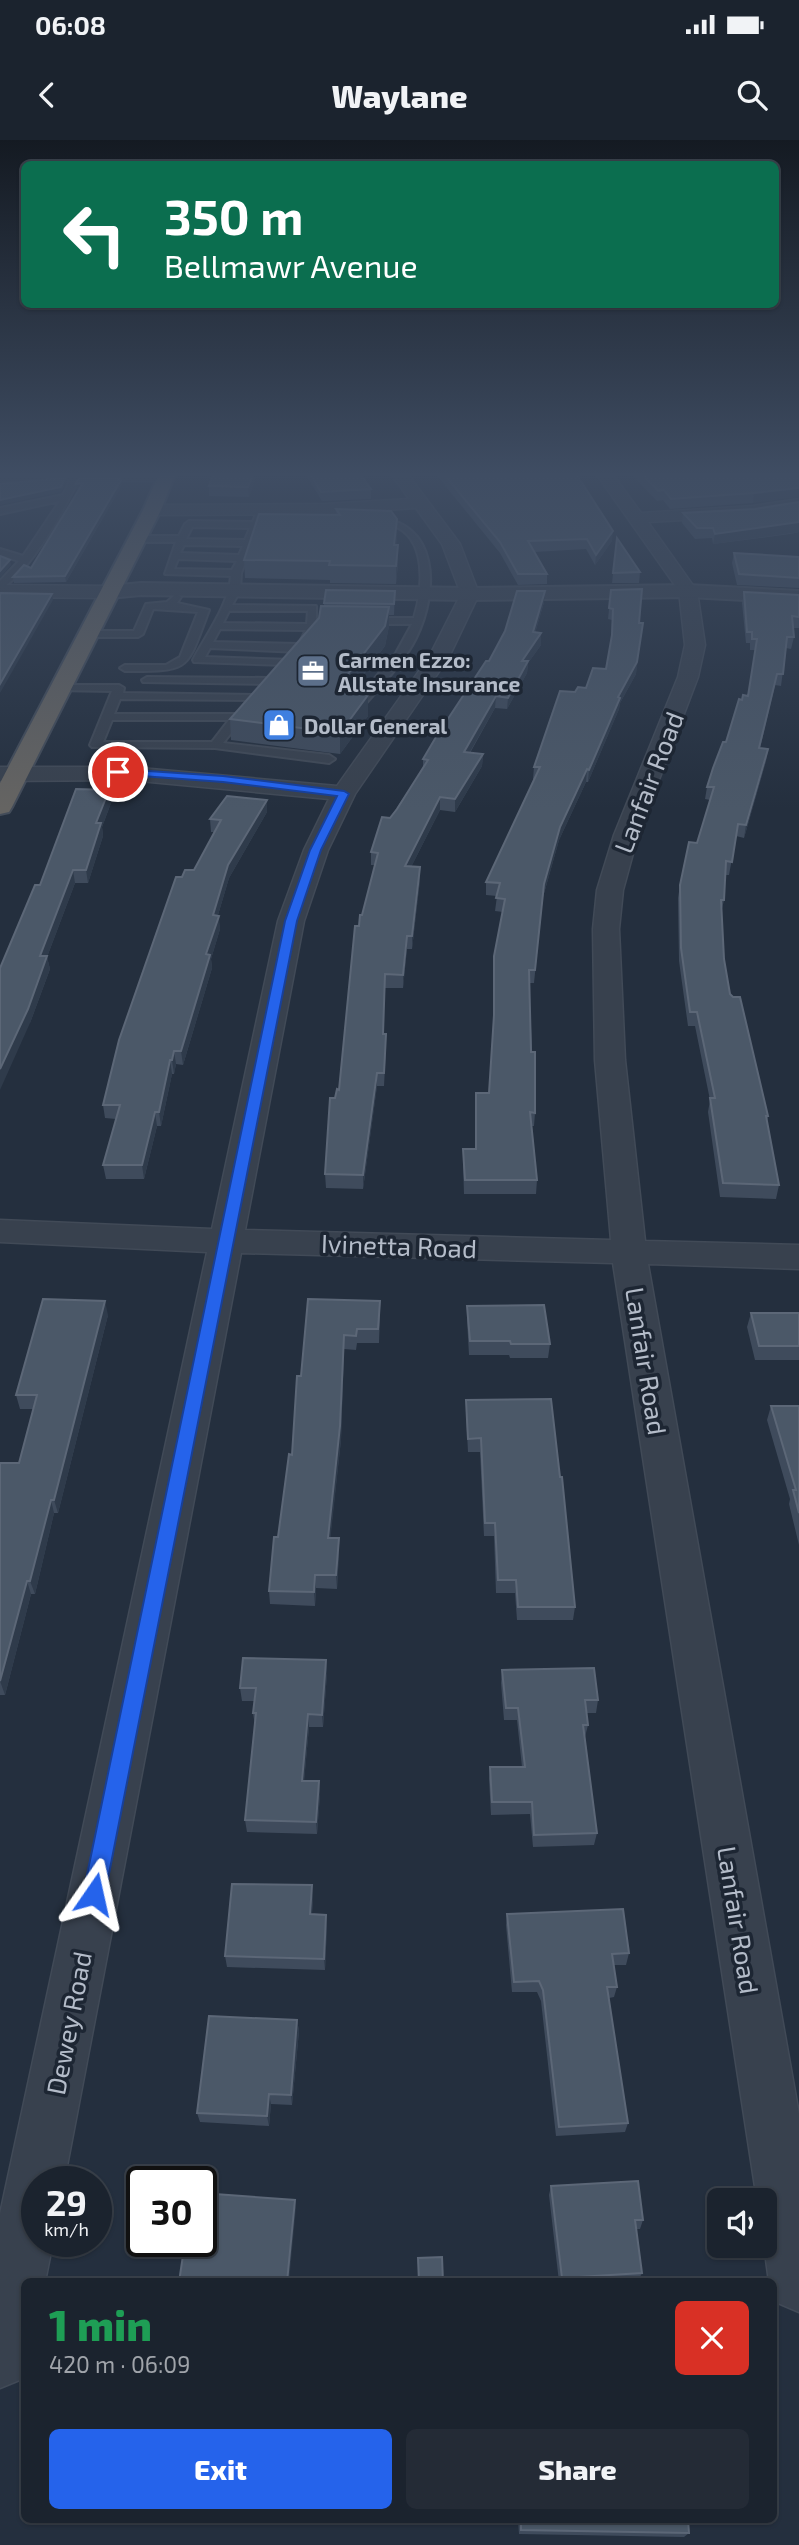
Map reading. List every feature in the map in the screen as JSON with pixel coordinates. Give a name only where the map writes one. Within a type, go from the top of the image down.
[{"type":"highway","points":[[0,807],[9,773],[59,688],[113,584]]},
{"type":"street","points":[[466,584],[470,594]]},
{"type":"street","name":"Lanfair Road","points":[[683,584],[688,592],[695,645],[688,677],[626,835],[610,890],[606,929],[610,1060],[629,1252],[799,2282]]},
{"type":"street","points":[[0,590],[109,592],[175,598],[232,591],[426,594],[688,592],[799,597]]},
{"type":"street","name":"Dewey Road","points":[[0,2357],[291,921],[316,850],[344,794],[439,657],[470,594]]},
{"type":"street","points":[[9,773],[62,770],[146,773],[344,794]]},
{"type":"street","name":"Ivinetta Road","points":[[0,1231],[227,1241],[799,1257]]},
{"type":"lane","points":[[209,584],[313,608],[310,635],[215,745]]},
{"type":"lane","points":[[190,680],[205,645],[219,626],[234,584]]},
{"type":"lane","points":[[363,700],[410,639],[426,594],[426,584]]},
{"type":"lane","points":[[133,645],[149,606],[175,598],[204,610],[185,659],[168,668],[127,662],[96,745],[215,745],[329,759]]},
{"type":"lane","points":[[219,626],[312,623],[325,620]]},
{"type":"lane","points":[[351,621],[416,621]]},
{"type":"lane","points":[[86,634],[138,634]]},
{"type":"lane","points":[[205,645],[301,647]]},
{"type":"lane","points":[[198,660],[288,662]]},
{"type":"lane","points":[[119,688],[190,680],[271,681]]},
{"type":"lane","points":[[59,688],[119,688],[257,697]]},
{"type":"lane","points":[[107,718],[238,718]]},
{"type":"building","points":[[642,589],[639,623],[643,623],[637,662],[618,697],[620,698],[589,770],[587,769],[560,827],[544,884],[535,970],[529,970],[531,1052],[535,1052],[535,1113],[530,1112],[537,1180],[465,1180],[463,1149],[476,1149],[476,1093],[489,1093],[494,1015],[494,956],[505,899],[496,898],[500,883],[486,882],[540,767],[534,767],[560,691],[575,692],[578,687],[586,688],[593,668],[606,669],[612,635],[613,609],[609,608],[611,590]]},
{"type":"building","points":[[326,590],[395,591],[394,604],[324,603]]},
{"type":"building","points":[[517,591],[545,591],[533,632],[541,633],[522,661],[528,661],[508,698],[496,696],[464,752],[483,754],[455,799],[440,797],[405,866],[420,867],[412,936],[407,936],[403,975],[385,974],[384,1073],[377,1073],[363,1175],[325,1174],[330,1098],[335,1098],[337,1089],[339,1090],[355,926],[359,926],[378,853],[371,852],[382,817],[390,818],[397,809],[428,760],[423,759],[436,737],[486,661],[489,661],[505,631]]},
{"type":"building","points":[[744,592],[799,595],[799,617],[792,616],[794,637],[787,637],[783,674],[777,674],[759,748],[768,749],[746,825],[738,824],[732,862],[726,861],[724,900],[721,900],[724,959],[730,994],[740,997],[768,1116],[779,1185],[723,1183],[710,1098],[715,1098],[697,1012],[690,1012],[681,948],[680,885],[689,842],[697,843],[714,787],[707,787],[713,768],[723,742],[726,742],[739,699],[742,700],[743,695],[748,696],[757,639],[752,639],[752,632],[747,632]]},
{"type":"building","points":[[0,593],[52,594],[0,684]]},
{"type":"building","points":[[321,606],[389,607],[385,626],[335,691],[368,695],[340,733],[230,719],[319,618]]},
{"type":"building","points":[[76,789],[109,790],[96,823],[101,823],[86,870],[73,870],[40,956],[47,956],[28,1009],[0,1069],[0,968],[35,885],[40,885]]},
{"type":"building","points":[[227,796],[267,800],[228,865],[213,915],[219,916],[206,954],[210,955],[181,1051],[174,1051],[170,1060],[159,1112],[155,1112],[142,1165],[103,1165],[120,1105],[103,1105],[119,1040],[176,877],[182,877],[185,870],[194,870],[221,820],[210,819]]},
{"type":"building","points":[[43,1299],[105,1301],[54,1500],[51,1500],[0,1681],[0,1463],[19,1463],[37,1395],[16,1395]]},
{"type":"building","points":[[308,1299],[380,1301],[378,1329],[357,1329],[356,1336],[344,1335],[340,1426],[328,1538],[339,1538],[336,1575],[315,1575],[314,1592],[269,1591],[274,1537],[278,1537],[289,1454],[292,1455],[297,1376],[301,1376]]},
{"type":"building","points":[[544,1305],[550,1344],[470,1341],[467,1306]]},
{"type":"building","points":[[751,1313],[799,1313],[799,1346],[759,1346]]},
{"type":"building","points":[[551,1399],[575,1607],[518,1607],[516,1580],[498,1580],[495,1523],[485,1523],[481,1438],[468,1439],[466,1400]]},
{"type":"building","points":[[771,1406],[799,1406],[799,1513],[793,1490],[796,1490]]},
{"type":"building","points":[[243,1658],[326,1660],[322,1715],[308,1714],[302,1781],[319,1781],[316,1822],[245,1820],[256,1688],[240,1688]]},
{"type":"building","points":[[594,1668],[598,1700],[585,1700],[588,1725],[583,1725],[597,1833],[534,1835],[532,1802],[492,1802],[490,1767],[525,1767],[518,1708],[506,1708],[502,1670]]},
{"type":"building","points":[[232,1884],[312,1885],[310,1914],[326,1915],[324,1959],[225,1956]]},
{"type":"building","points":[[623,1909],[629,1953],[612,1954],[617,1987],[607,1987],[628,2123],[559,2127],[543,1990],[539,1981],[514,1982],[507,1914]]},
{"type":"building","points":[[209,2016],[297,2020],[291,2095],[269,2094],[267,2116],[197,2113]]},
{"type":"building","points":[[638,2181],[643,2220],[635,2220],[642,2273],[562,2278],[551,2186]]},
{"type":"building","points":[[217,2194],[295,2200],[287,2278],[180,2278],[183,2257],[217,2257]]},
{"type":"building","points":[[442,2257],[443,2278],[419,2278],[418,2258]]},
{"type":"building","points":[[521,2523],[688,2523],[689,2533],[521,2530]]},
{"type":"place","name":"Carmen Ezzo: Allstate Insurance","points":[[313,671]]},
{"type":"place","name":"Dollar General","points":[[279,725]]},
{"type":"route","points":[[94,1894],[291,921],[316,850],[344,794],[223,779],[118,772]]}]
